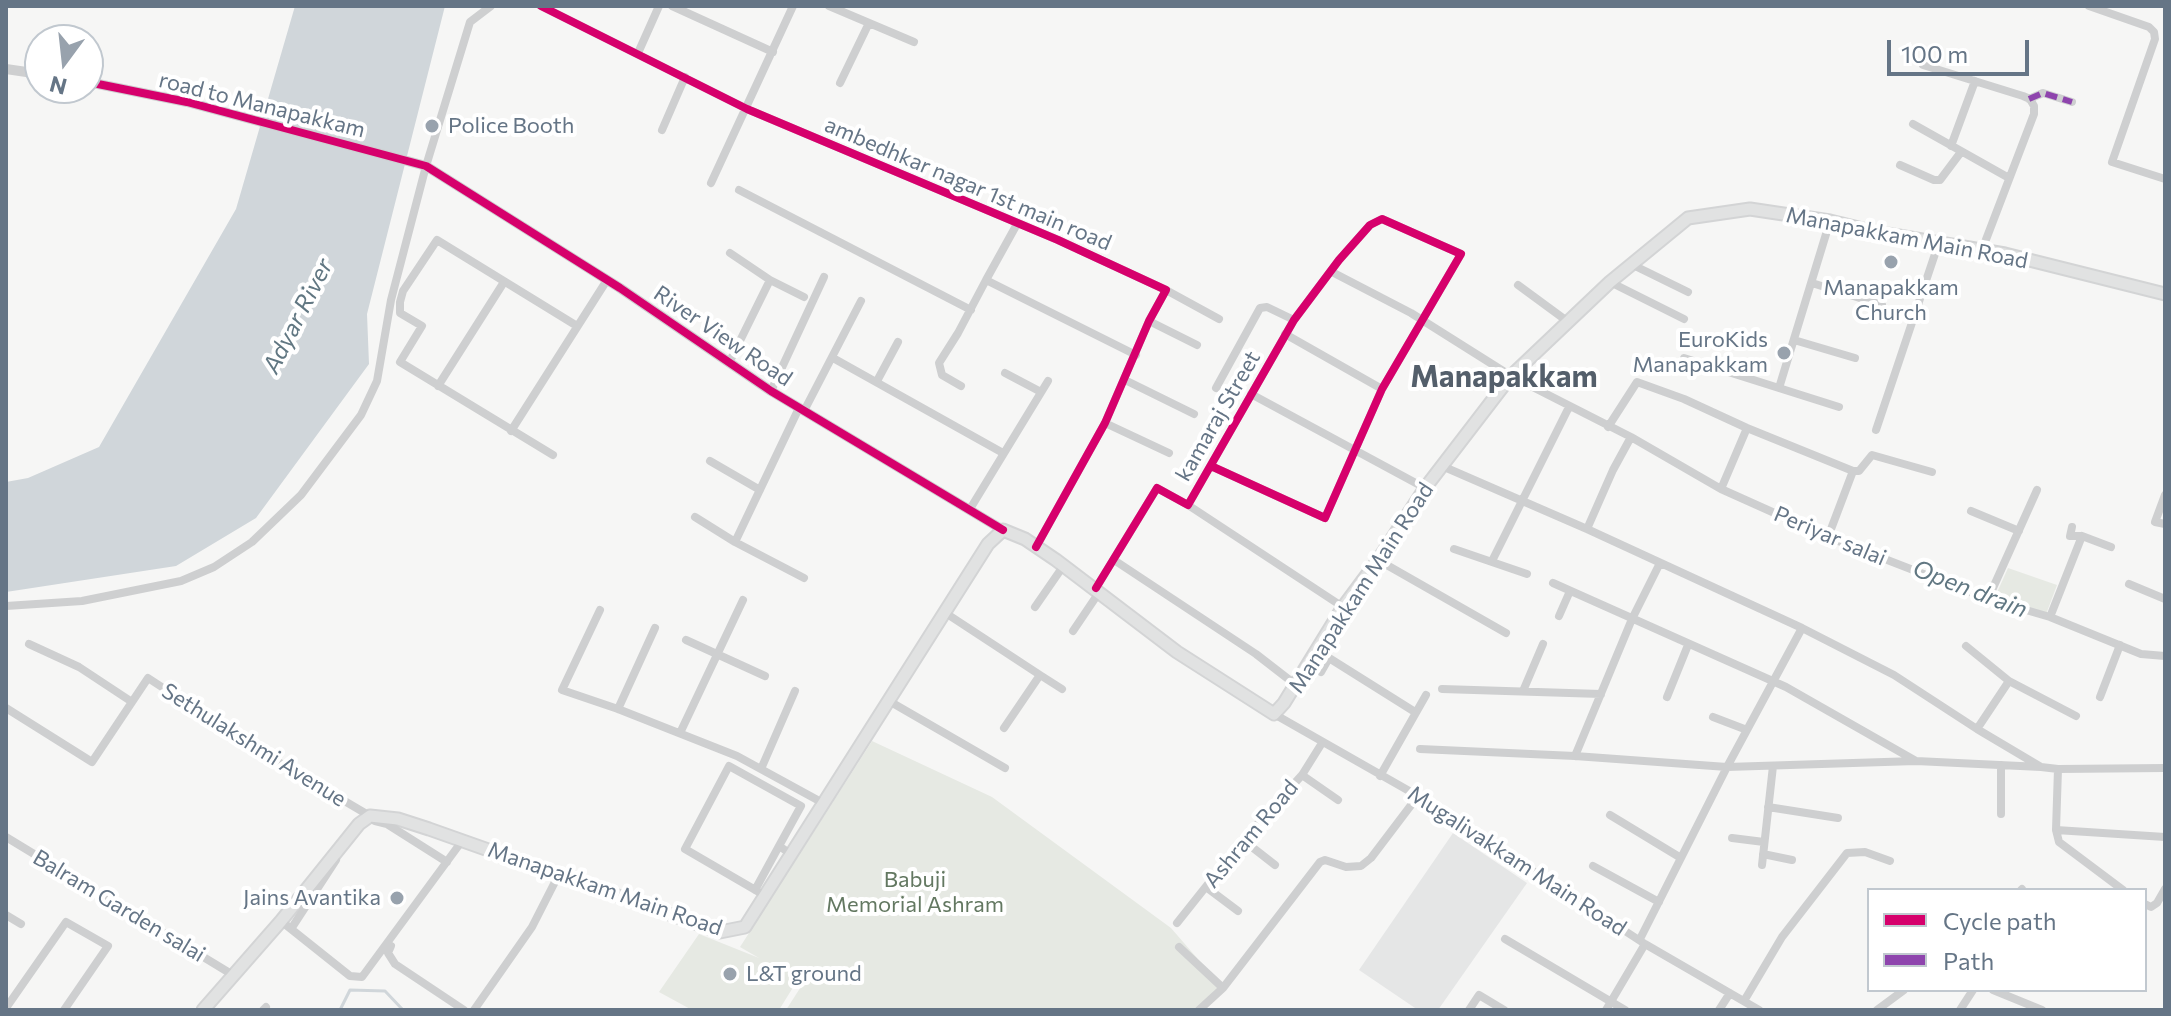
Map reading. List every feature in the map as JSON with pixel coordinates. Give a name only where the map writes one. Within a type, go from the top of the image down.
[{"type":"main road","name":"Manapakkam Main Road","points":[[370,816],[398,819],[720,932],[745,927],[760,892],[791,854],[988,544],[1003,530],[1064,565],[1177,652],[1274,714],[1425,488],[1511,376],[1610,282],[1688,218],[1750,209],[1830,221],[2164,290]]},
{"type":"main road","points":[[209,1009],[233,975],[359,824],[370,816]]},
{"type":"street","points":[[6,606],[82,601],[181,581],[214,567],[252,542],[301,495],[361,415],[377,381],[391,300],[426,166],[474,6]]},
{"type":"street","points":[[470,22],[491,6]]},
{"type":"street","name":"ambedhkar nagar 1st main road","points":[[541,6],[747,109],[1166,290],[1219,319]]},
{"type":"street","points":[[638,53],[659,6]]},
{"type":"street","points":[[672,6],[773,52]]},
{"type":"street","points":[[711,183],[793,6]]},
{"type":"street","points":[[829,6],[914,42]]},
{"type":"street","points":[[2089,6],[2149,27],[2154,32],[2155,39],[2112,162],[2165,179]]},
{"type":"street","points":[[840,83],[869,23]]},
{"type":"street","points":[[1923,65],[2029,99],[2034,106],[2034,114],[1982,250]]},
{"type":"street","points":[[662,130],[685,77]]},
{"type":"street","points":[[1951,146],[1975,81]]},
{"type":"street","name":"road to Manapakkam","points":[[104,85],[187,102],[426,166]]},
{"type":"street","points":[[2029,99],[2043,93],[2072,102]]},
{"type":"street","points":[[1913,124],[2009,178]]},
{"type":"street","points":[[1900,165],[1940,180],[1961,152]]},
{"type":"street","name":"River View Road","points":[[426,166],[607,280],[771,391],[1003,530]]},
{"type":"street","points":[[739,190],[971,310]]},
{"type":"street","name":"kamaraj Street","points":[[1073,631],[1157,488],[1188,505],[1294,320],[1339,260],[1370,225],[1382,219],[1461,254],[1423,321]]},
{"type":"street","points":[[1779,388],[1830,221]]},
{"type":"street","points":[[961,386],[942,375],[939,363],[1017,224]]},
{"type":"street","points":[[553,455],[400,362],[422,326],[400,313],[403,291],[437,240],[577,326]]},
{"type":"street","points":[[1876,430],[1939,242]]},
{"type":"street","points":[[730,253],[770,280],[804,297]]},
{"type":"street","points":[[1633,265],[1688,292]]},
{"type":"street","name":"Periyar salai","points":[[1332,272],[1423,321],[1511,376],[1631,437],[1721,489],[1828,537],[1988,599],[2050,617],[2141,654],[2165,656]]},
{"type":"street","points":[[771,391],[824,277]]},
{"type":"street","points":[[511,431],[607,280]]},
{"type":"street","points":[[729,363],[770,280]]},
{"type":"street","points":[[986,280],[1136,355]]},
{"type":"street","points":[[438,386],[504,282]]},
{"type":"street","points":[[1610,282],[1684,319]]},
{"type":"street","points":[[1812,283],[1882,305]]},
{"type":"street","points":[[1518,285],[1567,321]]},
{"type":"street","points":[[1036,547],[1105,423],[1149,321],[1166,290]]},
{"type":"street","points":[[735,542],[861,301]]},
{"type":"street","points":[[1216,388],[1260,308],[1267,307],[1294,320]]},
{"type":"street","points":[[1149,321],[1197,345]]},
{"type":"street","points":[[1211,466],[1325,518],[1382,389],[1423,321]]},
{"type":"street","points":[[1285,334],[1382,389]]},
{"type":"street","points":[[1794,340],[1855,358]]},
{"type":"street","points":[[877,381],[898,342]]},
{"type":"street","points":[[833,358],[1003,453]]},
{"type":"street","points":[[1684,358],[1839,407]]},
{"type":"street","points":[[1005,373],[1041,392]]},
{"type":"street","points":[[1125,380],[1194,414]]},
{"type":"street","points":[[970,509],[1048,381]]},
{"type":"street","points":[[1608,427],[1637,382],[1853,471],[1859,471],[1872,455],[1932,472]]},
{"type":"street","points":[[1251,394],[1425,488]]},
{"type":"street","points":[[1492,561],[1569,407]]},
{"type":"street","points":[[1105,423],[1169,453]]},
{"type":"street","points":[[1721,489],[1747,428]]},
{"type":"street","points":[[1587,529],[1631,437]]},
{"type":"street","points":[[710,461],[760,490]]},
{"type":"street","points":[[1442,466],[1802,628],[1894,675],[2041,767]]},
{"type":"street","points":[[1828,537],[1853,471]]},
{"type":"street","points":[[1988,599],[2037,490]]},
{"type":"street","points":[[2165,495],[2155,522],[2165,524]]},
{"type":"street","points":[[1188,505],[1343,607]]},
{"type":"street","points":[[1971,511],[2019,531]]},
{"type":"street","points":[[695,517],[804,578]]},
{"type":"street","points":[[2072,527],[2070,536],[2082,536],[2111,547]]},
{"type":"street","points":[[2050,617],[2082,536]]},
{"type":"street","points":[[1454,549],[1527,574]]},
{"type":"street","points":[[1114,560],[1256,654],[1296,685]]},
{"type":"street","points":[[1378,560],[1506,633]]},
{"type":"street","points":[[1575,756],[1632,619],[1660,563]]},
{"type":"street","points":[[1035,607],[1064,565]]},
{"type":"street","points":[[1553,583],[1818,704],[1916,761]]},
{"type":"street","points":[[2129,584],[2165,599]]},
{"type":"street","points":[[1559,616],[1570,591]]},
{"type":"street","points":[[680,733],[743,600]]},
{"type":"street","points":[[600,610],[562,690],[737,756],[823,803]]},
{"type":"street","points":[[944,612],[1062,689]]},
{"type":"street","points":[[618,709],[655,628]]},
{"type":"street","points":[[1608,1006],[1727,767],[1802,628]]},
{"type":"street","points":[[686,640],[765,676]]},
{"type":"street","points":[[29,644],[79,667],[132,702]]},
{"type":"street","points":[[1523,691],[1543,644]]},
{"type":"street","points":[[1667,697],[1688,645]]},
{"type":"street","points":[[2100,697],[2120,645]]},
{"type":"street","points":[[1966,646],[2009,681],[2076,716]]},
{"type":"street","points":[[1309,663],[1321,672],[1329,658],[1415,712]]},
{"type":"street","points":[[1004,728],[1040,675]]},
{"type":"street","name":"Sethulakshmi Avenue","points":[[6,708],[92,762],[148,678],[258,750],[370,816]]},
{"type":"street","points":[[1977,729],[2009,681]]},
{"type":"street","points":[[1442,689],[1601,694]]},
{"type":"street","points":[[761,769],[795,691]]},
{"type":"street","points":[[1380,776],[1426,695]]},
{"type":"street","points":[[889,701],[1005,768]]},
{"type":"street","name":"Mugalivakkam Main Road","points":[[1274,714],[1418,796],[1642,941],[1759,1010]]},
{"type":"street","points":[[1713,717],[1747,730]]},
{"type":"street","name":"Ashram Road","points":[[1177,923],[1243,840],[1302,775],[1322,743]]},
{"type":"street","points":[[1420,749],[1727,767],[1916,761],[2058,769],[2165,768]]},
{"type":"street","points":[[2001,765],[2001,814]]},
{"type":"street","points":[[729,766],[801,806],[779,846],[760,892],[685,849],[729,766]]},
{"type":"street","points":[[1762,865],[1773,766]]},
{"type":"street","points":[[2058,769],[2056,830],[2059,842],[2120,888]]},
{"type":"street","points":[[1302,775],[1338,800]]},
{"type":"street","points":[[1199,1010],[1223,988],[1320,862],[1325,860],[1346,867],[1361,866],[1371,858],[1418,796]]},
{"type":"street","points":[[1768,807],[1838,818]]},
{"type":"street","points":[[1610,815],[1681,858]]},
{"type":"street","points":[[291,929],[346,847],[369,821],[387,824],[447,862]]},
{"type":"street","points":[[2056,830],[2165,837]]},
{"type":"street","name":"Balram Garden salai","points":[[6,837],[233,975]]},
{"type":"street","points":[[1732,838],[1764,842]]},
{"type":"street","points":[[1243,840],[1275,865]]},
{"type":"street","points":[[281,921],[350,976],[356,979],[362,977],[465,842]]},
{"type":"street","points":[[464,1010],[395,964],[388,953],[465,842]]},
{"type":"street","points":[[779,846],[791,854]]},
{"type":"street","points":[[1744,1001],[1782,937],[1847,853],[1865,852],[1890,861]]},
{"type":"street","points":[[1763,854],[1792,860]]},
{"type":"street","points":[[1593,866],[1659,902]]},
{"type":"street","points":[[474,1010],[532,927],[559,874]]},
{"type":"street","points":[[1206,887],[1238,911]]},
{"type":"street","points":[[2147,905],[2151,907],[2157,903],[2165,889]]},
{"type":"street","points":[[6,915],[21,924]]},
{"type":"street","points":[[6,1008],[66,922],[108,946],[64,1010]]},
{"type":"street","points":[[1505,939],[1608,1006],[1625,1010]]},
{"type":"street","points":[[1179,947],[1223,988]]},
{"type":"street","points":[[1877,1010],[1901,992]]},
{"type":"street","points":[[1960,1010],[1972,992]]},
{"type":"street","points":[[1998,992],[2042,1010]]},
{"type":"street","points":[[1719,1010],[1730,993]]},
{"type":"street","points":[[1469,1010],[1479,995],[1504,1010]]},
{"type":"shaded area","points":[[1453,833],[1527,883],[1438,1010],[1418,1010],[1359,970]]},
{"type":"green space","points":[[2008,568],[2057,585],[2045,617],[1995,597]]},
{"type":"green space","name":"Babuji Memorial Ashram","points":[[872,741],[992,797],[1171,928],[1223,988],[1200,1010],[786,1010],[804,982],[789,973],[797,981],[779,1010],[692,1010],[659,992],[699,934],[759,958],[740,947]]},
{"type":"water","name":"Adyar River","points":[[295,6],[445,6],[367,314],[369,364],[256,518],[176,566],[6,592],[6,482],[28,478],[99,447],[236,209]]},
{"type":"waterway","points":[[340,1010],[350,990],[385,991],[403,1010]]},
{"type":"marked path","points":[[2029,99],[2043,93],[2072,102]]},
{"type":"cycle path","points":[[541,6],[747,109],[1058,240],[1166,290],[1149,321],[1105,423],[1036,547]]},
{"type":"cycle path","points":[[104,85],[187,102],[426,166],[620,288],[771,391],[1003,530]]},
{"type":"cycle path","points":[[1096,588],[1157,488],[1188,505],[1294,320],[1370,225],[1382,219],[1461,254],[1382,389],[1325,518],[1211,466]]},
{"type":"place","name":"Police Booth","points":[[432,126]]},
{"type":"place","name":"Manapakkam Church","points":[[1891,262]]},
{"type":"place","name":"EuroKids Manapakkam","points":[[1784,353]]},
{"type":"place","name":"Jains Avantika","points":[[397,898]]},
{"type":"place","name":"L&T ground","points":[[730,974]]},
{"type":"district","name":"Manapakkam","points":[[1504,377]]},
{"type":"water label","name":"Open drain","points":[[1970,589]]}]
